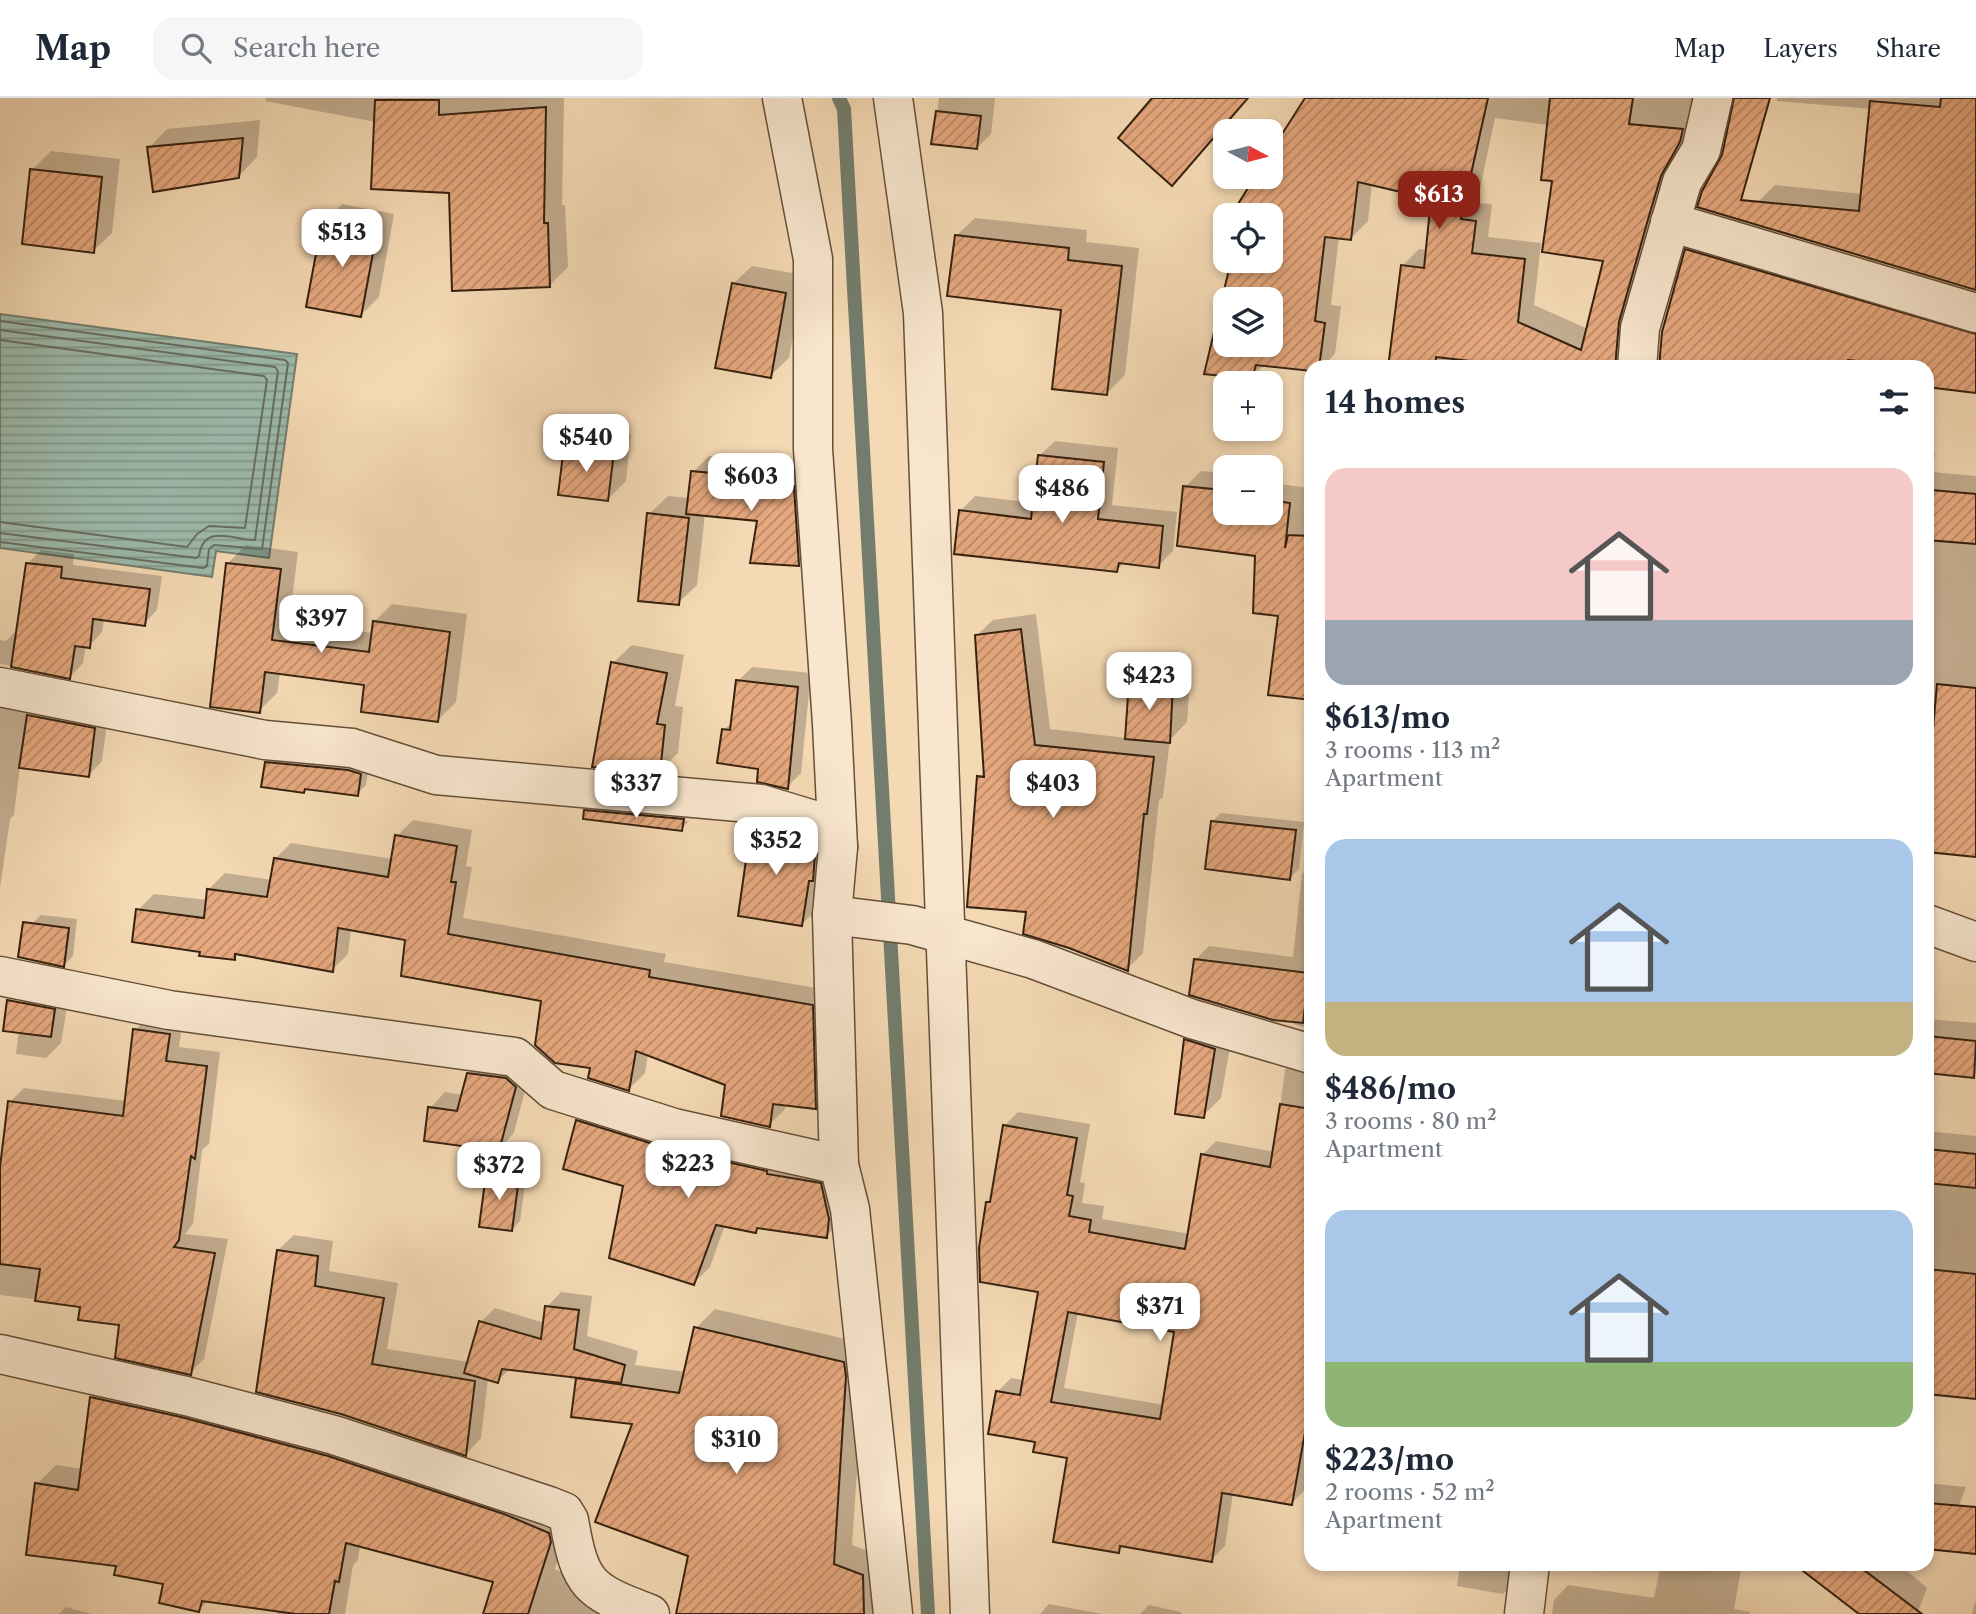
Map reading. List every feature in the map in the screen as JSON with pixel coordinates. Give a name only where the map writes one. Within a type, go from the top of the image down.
[{"type":"street","points":[[782,98],[813,259],[813,449],[838,847],[849,917],[839,1165],[850,1209],[889,1555],[893,1614]]},
{"type":"street","points":[[893,98],[922,313],[928,930],[970,1614]]},
{"type":"street","points":[[1638,360],[1640,328],[1670,222],[1682,182],[1701,150],[1713,98]]},
{"type":"street","points":[[1670,222],[1976,313]]},
{"type":"street","points":[[0,687],[265,740],[352,748],[436,775],[761,804],[817,821],[838,847]]},
{"type":"street","points":[[849,917],[928,930],[1033,959],[1192,1018],[1304,1052]]},
{"type":"street","points":[[1934,927],[1976,942]]},
{"type":"street","points":[[0,976],[169,1010],[515,1057],[553,1090],[674,1128],[839,1165]]},
{"type":"street","points":[[0,1354],[186,1396],[334,1435],[549,1506],[564,1512],[569,1520],[582,1575],[597,1590],[650,1614]]},
{"type":"street","points":[[1524,1614],[1529,1571]]},
{"type":"water","points":[[0,314],[297,354],[269,558],[216,551],[212,577],[0,548]]},
{"type":"building","points":[[1152,98],[1248,98],[1230,119],[1213,119],[1213,139],[1172,186],[1118,138]]},
{"type":"building","points":[[1305,98],[1488,98],[1461,219],[1476,221],[1472,253],[1525,259],[1518,322],[1581,350],[1603,261],[1542,252],[1552,181],[1541,180],[1550,98],[1633,98],[1629,124],[1683,129],[1680,142],[1661,176],[1649,216],[1619,322],[1616,360],[1462,360],[1436,357],[1436,360],[1389,360],[1401,265],[1424,268],[1431,199],[1358,182],[1351,240],[1325,237],[1315,321],[1325,323],[1320,360],[1304,360],[1304,370],[1256,365],[1254,371],[1213,371],[1213,375],[1204,374],[1213,336],[1213,357],[1283,357],[1283,287],[1225,287],[1228,273],[1283,273],[1283,203],[1239,203],[1247,189],[1283,189],[1283,133]]},
{"type":"building","points":[[1734,98],[1770,98],[1741,200],[1859,211],[1870,101],[1940,107],[1941,98],[1976,98],[1976,290],[1697,207],[1702,191],[1722,155]]},
{"type":"building","points":[[375,100],[439,100],[439,115],[546,107],[544,223],[548,223],[550,287],[452,291],[449,193],[371,189]]},
{"type":"building","points":[[936,111],[981,116],[977,149],[931,144]]},
{"type":"building","points":[[243,138],[239,178],[153,192],[147,147]]},
{"type":"building","points":[[30,169],[102,177],[94,253],[22,244]]},
{"type":"building","points":[[322,222],[377,232],[361,317],[306,307]]},
{"type":"building","points":[[955,235],[1069,248],[1068,260],[1122,266],[1107,395],[1052,389],[1061,310],[947,296]]},
{"type":"building","points":[[1685,249],[1976,334],[1976,393],[1934,388],[1934,360],[1660,360],[1662,332]]},
{"type":"building","points":[[732,283],[786,293],[771,378],[715,368]]},
{"type":"building","points":[[564,446],[614,452],[608,501],[558,495]]},
{"type":"building","points":[[1038,455],[1104,462],[1098,519],[1163,526],[1159,568],[1119,563],[1117,572],[954,554],[959,510],[1031,519]]},
{"type":"building","points":[[691,471],[744,476],[743,482],[794,486],[799,566],[750,563],[757,521],[686,514]]},
{"type":"building","points":[[1183,486],[1213,489],[1213,525],[1283,525],[1283,502],[1290,503],[1285,548],[1288,535],[1304,536],[1304,699],[1268,695],[1278,616],[1253,613],[1255,556],[1177,546]]},
{"type":"building","points":[[1934,490],[1976,494],[1976,544],[1934,541]]},
{"type":"building","points":[[647,513],[689,518],[679,605],[638,601]]},
{"type":"building","points":[[26,563],[62,567],[61,578],[150,589],[145,626],[93,619],[90,648],[75,646],[70,679],[11,667]]},
{"type":"building","points":[[226,563],[281,569],[272,640],[369,652],[373,621],[450,632],[438,722],[361,712],[364,685],[265,672],[260,713],[210,707]]},
{"type":"building","points":[[1021,629],[1035,745],[1154,757],[1147,814],[1144,814],[1128,971],[1023,934],[1026,912],[967,907],[977,776],[984,777],[975,635]]},
{"type":"building","points":[[611,662],[667,673],[657,724],[665,725],[660,773],[592,767]]},
{"type":"building","points":[[736,680],[798,687],[788,789],[757,782],[758,769],[717,763],[722,729],[730,730]]},
{"type":"building","points":[[1129,681],[1173,684],[1170,743],[1125,739]]},
{"type":"building","points":[[1937,684],[1976,688],[1976,857],[1934,853],[1934,718]]},
{"type":"building","points":[[27,715],[95,728],[89,777],[19,768]]},
{"type":"building","points":[[265,762],[348,770],[361,774],[358,796],[261,787]]},
{"type":"building","points":[[584,810],[684,819],[682,831],[583,819]]},
{"type":"building","points":[[1211,821],[1296,830],[1290,880],[1205,869]]},
{"type":"building","points":[[751,825],[804,840],[815,854],[813,881],[809,881],[802,926],[738,916]]},
{"type":"building","points":[[395,835],[457,846],[451,882],[456,882],[448,934],[650,970],[649,977],[813,1005],[816,1109],[773,1104],[770,1127],[721,1116],[725,1085],[636,1051],[629,1091],[588,1078],[590,1068],[555,1063],[535,1045],[541,1001],[401,976],[405,940],[338,928],[333,972],[235,954],[235,960],[199,956],[200,952],[132,942],[136,909],[204,918],[207,889],[267,897],[274,858],[388,877]]},
{"type":"building","points":[[23,922],[69,928],[64,967],[18,957]]},
{"type":"building","points":[[1194,959],[1304,972],[1303,1023],[1273,1020],[1189,995]]},
{"type":"building","points":[[7,1000],[55,1009],[51,1037],[3,1031]]},
{"type":"building","points":[[133,1029],[170,1034],[166,1061],[207,1066],[195,1159],[191,1156],[179,1240],[174,1247],[215,1253],[191,1375],[115,1358],[119,1325],[78,1320],[80,1307],[35,1301],[40,1269],[0,1264],[0,1167],[8,1101],[123,1116]]},
{"type":"building","points":[[1934,1037],[1976,1041],[1974,1078],[1934,1074]]},
{"type":"building","points":[[1184,1039],[1215,1049],[1204,1118],[1175,1114]]},
{"type":"building","points":[[467,1073],[506,1078],[516,1087],[499,1151],[424,1141],[428,1107],[457,1111]]},
{"type":"building","points":[[1280,1104],[1304,1108],[1304,1438],[1292,1505],[1222,1493],[1212,1562],[1120,1546],[1119,1553],[1053,1542],[1067,1458],[1033,1452],[1035,1442],[988,1434],[996,1391],[1020,1395],[1038,1292],[980,1282],[979,1248],[1003,1125],[1077,1138],[1067,1195],[1073,1196],[1069,1216],[1091,1220],[1089,1232],[1185,1249],[1201,1154],[1270,1167]],"holes":[[[1068,1312],[1174,1332],[1160,1419],[1051,1402]]]},
{"type":"building","points":[[576,1120],[669,1149],[767,1171],[767,1174],[821,1183],[829,1219],[827,1238],[757,1228],[756,1233],[716,1225],[694,1285],[609,1258],[623,1186],[563,1169]]},
{"type":"building","points":[[1934,1150],[1976,1154],[1976,1188],[1934,1184]]},
{"type":"building","points":[[486,1174],[519,1178],[512,1231],[479,1227]]},
{"type":"building","points":[[277,1250],[318,1256],[315,1286],[384,1298],[372,1364],[475,1381],[466,1456],[341,1414],[256,1392]]},
{"type":"building","points":[[1934,1270],[1976,1274],[1976,1399],[1934,1395]]},
{"type":"building","points":[[545,1306],[579,1310],[574,1349],[625,1365],[621,1383],[502,1369],[498,1383],[464,1373],[479,1321],[541,1339]]},
{"type":"building","points":[[694,1327],[844,1362],[846,1376],[834,1564],[863,1575],[864,1614],[676,1614],[688,1556],[595,1522],[632,1424],[571,1417],[576,1378],[679,1393]]},
{"type":"building","points":[[90,1397],[181,1417],[328,1456],[504,1514],[549,1533],[551,1542],[528,1614],[483,1614],[493,1582],[346,1543],[339,1582],[335,1581],[329,1614],[296,1614],[202,1601],[199,1612],[159,1603],[163,1584],[114,1575],[116,1566],[26,1555],[35,1483],[78,1490]]},
{"type":"building","points":[[1934,1504],[1976,1507],[1976,1554],[1934,1550]]},
{"type":"building","points":[[1803,1571],[1865,1571],[1922,1614],[1859,1614]]},
{"type":"waterway","points":[[839,98],[844,109],[928,1614]]}]
